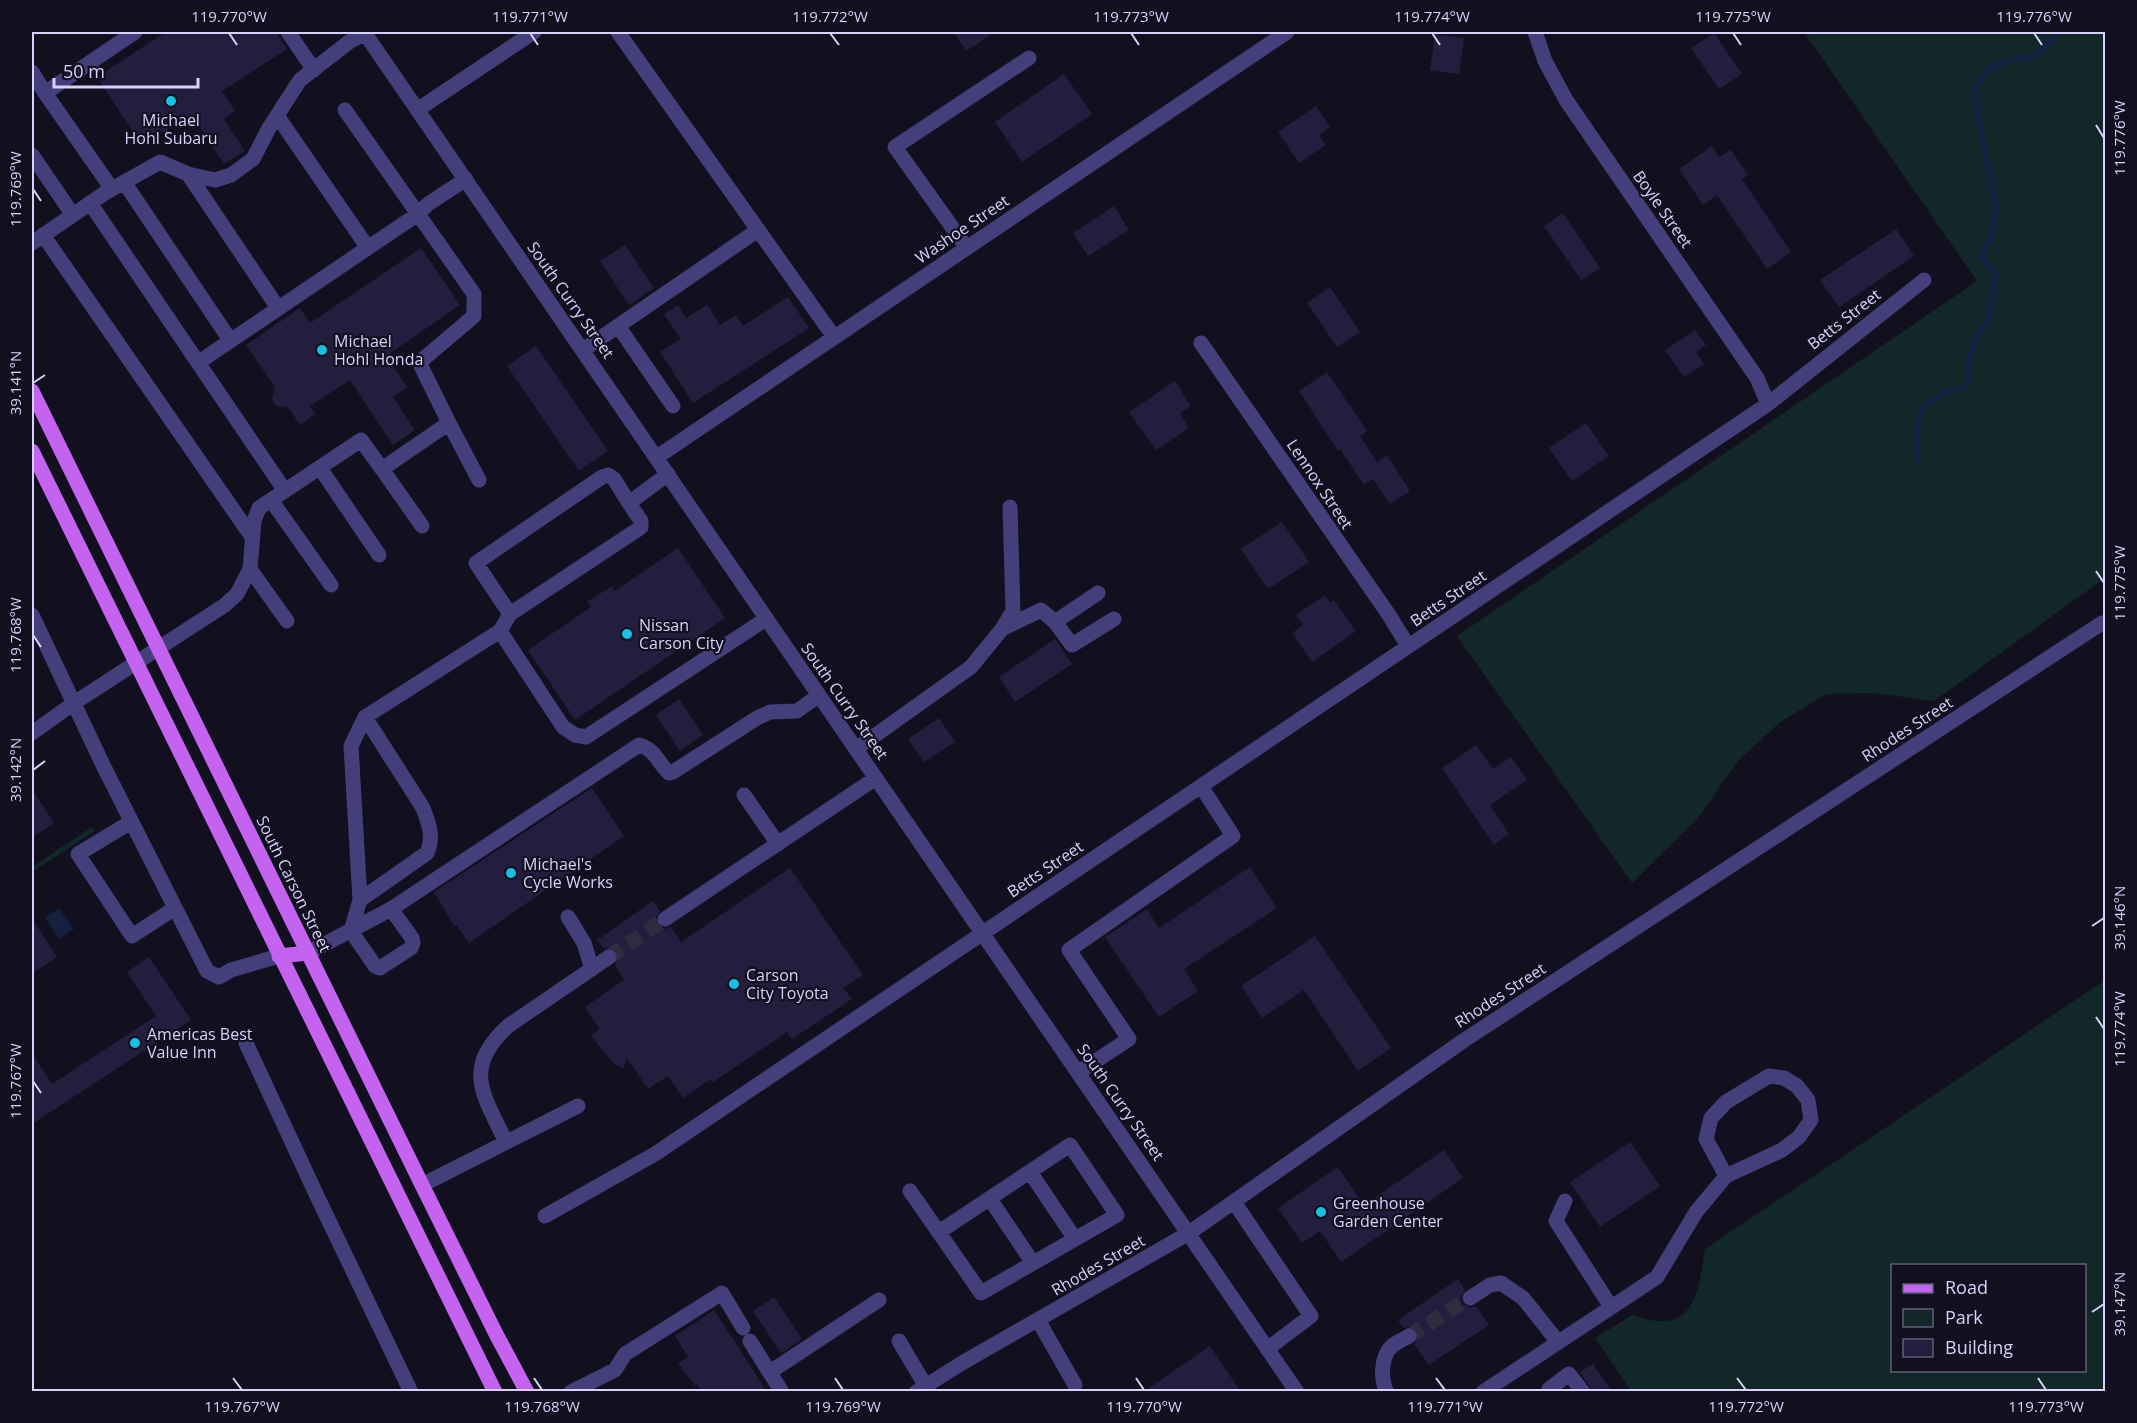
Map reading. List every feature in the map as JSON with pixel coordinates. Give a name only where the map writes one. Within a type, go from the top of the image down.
[{"type":"main road","name":"South Carson Street","points":[[32,391],[422,1185],[527,1392]]},
{"type":"main road","points":[[32,451],[495,1392]]},
{"type":"main road","points":[[279,956],[308,953]]},
{"type":"street","points":[[45,93],[135,32]]},
{"type":"street","points":[[288,32],[314,70]]},
{"type":"street","points":[[252,537],[37,239],[90,203],[160,162],[188,174],[214,180],[231,175],[254,159],[269,128],[300,80],[365,32]]},
{"type":"street","name":"South Curry Street","points":[[365,32],[1297,1392]]},
{"type":"street","points":[[417,110],[534,32]]},
{"type":"street","points":[[618,32],[834,337]]},
{"type":"street","name":"Washoe Street","points":[[657,457],[1287,32]]},
{"type":"street","name":"Boyle Street","points":[[1536,32],[1545,61],[1566,100],[1757,378],[1768,404]]},
{"type":"street","points":[[967,248],[895,147],[1029,58]]},
{"type":"street","points":[[32,72],[45,93],[118,186],[230,340]]},
{"type":"street","points":[[345,110],[474,294],[474,316],[422,361],[421,366],[479,480]]},
{"type":"street","points":[[278,117],[368,248]]},
{"type":"street","points":[[32,155],[73,215]]},
{"type":"street","points":[[188,174],[278,308]]},
{"type":"street","points":[[201,367],[202,360],[230,340],[418,214],[428,204],[466,179]]},
{"type":"street","points":[[90,203],[285,491]]},
{"type":"street","points":[[583,350],[758,230]]},
{"type":"street","name":"Betts Street","points":[[545,1216],[655,1154],[1768,404],[1924,280]]},
{"type":"street","points":[[618,326],[673,406]]},
{"type":"street","name":"Lennox Street","points":[[1201,344],[1389,615],[1408,646]]},
{"type":"street","points":[[382,469],[449,423]]},
{"type":"street","points":[[32,733],[225,605],[237,594],[250,569],[254,521],[259,508],[361,440],[422,526]]},
{"type":"street","points":[[320,468],[379,555]]},
{"type":"street","points":[[629,503],[668,474]]},
{"type":"street","points":[[351,932],[360,900],[351,746],[365,717],[500,631],[510,614],[637,530],[641,526],[641,521],[614,479],[608,475],[602,477],[476,563],[510,614]]},
{"type":"street","points":[[271,500],[331,585]]},
{"type":"street","points":[[856,749],[971,667],[1002,629],[1013,611],[1010,507]]},
{"type":"street","points":[[250,569],[287,621]]},
{"type":"street","points":[[1055,622],[1098,593]]},
{"type":"street","points":[[1002,629],[1041,610],[1055,622],[1072,645],[1114,619]]},
{"type":"street","points":[[32,615],[131,822],[207,971],[219,977],[231,970],[279,956]]},
{"type":"street","points":[[500,631],[563,727],[575,735],[586,737],[766,619]]},
{"type":"street","name":"Rhodes Street","points":[[920,1388],[1190,1233],[1463,1041],[2102,623]]},
{"type":"street","points":[[308,953],[391,909],[639,745],[652,750],[669,772],[674,772],[757,718],[770,712],[797,711],[818,696]]},
{"type":"street","points":[[360,900],[427,853],[431,844],[429,824],[423,808],[365,717]]},
{"type":"street","points":[[665,919],[876,778]]},
{"type":"street","points":[[1078,1072],[1129,1039],[1069,950],[1233,836],[1201,786]]},
{"type":"street","points":[[744,795],[778,844]]},
{"type":"street","points":[[131,822],[78,854],[132,936],[175,909]]},
{"type":"street","points":[[351,932],[375,966],[380,968],[386,966],[411,948],[413,943],[391,909]]},
{"type":"street","points":[[568,917],[584,943],[592,969]]},
{"type":"street","points":[[506,1142],[486,1101],[481,1084],[480,1070],[485,1054],[495,1038],[508,1026],[609,957]]},
{"type":"street","points":[[246,1043],[316,1196],[411,1392]]},
{"type":"street","points":[[1483,1392],[1657,1277],[1696,1212],[1726,1176],[1782,1150],[1799,1137],[1811,1120],[1811,1111],[1808,1100],[1797,1086],[1784,1078],[1769,1076],[1725,1102],[1711,1118],[1706,1139],[1726,1176]]},
{"type":"street","points":[[422,1185],[578,1106]]},
{"type":"street","points":[[910,1191],[981,1293],[1117,1215],[1070,1145],[939,1232]]},
{"type":"street","points":[[1030,1172],[1075,1239]]},
{"type":"street","points":[[990,1198],[1033,1263]]},
{"type":"street","points":[[1565,1201],[1556,1221],[1611,1307]]},
{"type":"street","points":[[1234,1202],[1311,1316],[1268,1349]]},
{"type":"street","points":[[1470,1298],[1490,1285],[1501,1283],[1523,1298],[1558,1342]]},
{"type":"street","points":[[571,1392],[615,1370],[625,1354],[722,1293],[782,1392]]},
{"type":"street","points":[[770,1372],[879,1300]]},
{"type":"street","points":[[1038,1320],[1075,1385]]},
{"type":"street","points":[[1387,1392],[1383,1385],[1383,1364],[1391,1347],[1409,1336]]},
{"type":"street","points":[[899,1341],[920,1388]]},
{"type":"street","points":[[1548,1391],[1569,1374],[1583,1392]]},
{"type":"green space","points":[[1804,32],[2105,32],[2105,578],[1934,701],[1874,693],[1826,694],[1779,723],[1738,761],[1698,818],[1632,883],[1457,636],[1977,281]]},
{"type":"green space","points":[[92,827],[95,831],[32,872],[32,867]]},
{"type":"green space","points":[[2105,980],[2105,1391],[1631,1391],[1595,1338],[1632,1315],[1668,1321],[1680,1316],[1689,1308],[1699,1283],[1705,1249]]},
{"type":"water","points":[[59,908],[74,929],[59,939],[45,918]]},
{"type":"building","name":"Michael Hohl Subaru","points":[[166,32],[276,32],[287,49],[222,91],[235,111],[224,119],[245,151],[224,164],[191,114],[142,146],[97,77]]},
{"type":"building","points":[[954,32],[995,32],[966,51]]},
{"type":"building","points":[[1714,33],[1742,74],[1719,89],[1691,48]]},
{"type":"building","points":[[1435,34],[1464,38],[1459,74],[1430,70]]},
{"type":"building","points":[[1064,74],[1092,114],[1022,162],[995,122]]},
{"type":"building","points":[[1316,106],[1330,127],[1319,135],[1326,145],[1299,163],[1278,132]]},
{"type":"building","points":[[1712,146],[1719,157],[1731,150],[1748,175],[1742,179],[1791,252],[1767,269],[1717,195],[1703,205],[1679,169]]},
{"type":"building","points":[[1114,206],[1129,230],[1088,256],[1073,233]]},
{"type":"building","points":[[1563,213],[1600,268],[1581,280],[1544,226]]},
{"type":"building","points":[[1896,229],[1914,256],[1839,307],[1820,280]]},
{"type":"building","points":[[625,245],[654,288],[629,305],[600,261]]},
{"type":"building","name":"Michael Hohl Honda","points":[[421,248],[460,305],[386,356],[407,387],[393,397],[415,430],[393,445],[350,380],[310,406],[315,414],[300,425],[288,407],[276,406],[272,399],[275,387],[246,345],[300,308],[310,323]]},
{"type":"building","points":[[1330,287],[1360,332],[1337,347],[1307,303]]},
{"type":"building","points":[[788,297],[809,328],[693,403],[660,352],[681,339],[664,314],[678,305],[686,318],[707,305],[720,325],[736,315],[743,326]]},
{"type":"building","points":[[1695,330],[1706,345],[1696,352],[1704,364],[1684,377],[1665,350]]},
{"type":"building","points":[[536,346],[608,451],[579,471],[507,366]]},
{"type":"building","points":[[1327,372],[1367,431],[1360,436],[1377,462],[1387,455],[1410,491],[1390,504],[1373,479],[1364,485],[1340,449],[1338,451],[1299,391]]},
{"type":"building","points":[[1175,381],[1191,406],[1180,413],[1189,428],[1156,450],[1129,412]]},
{"type":"building","points":[[1586,423],[1609,456],[1572,481],[1549,448]]},
{"type":"building","points":[[1282,522],[1309,562],[1268,589],[1241,549]]},
{"type":"building","name":"Nissan Carson City","points":[[678,548],[725,618],[575,720],[528,650],[591,607],[587,602],[612,586],[615,591]]},
{"type":"building","points":[[1325,595],[1330,603],[1334,600],[1356,631],[1312,662],[1292,633],[1303,625],[1296,615]]},
{"type":"building","points":[[1055,639],[1072,664],[1015,702],[999,677]]},
{"type":"building","points":[[679,699],[703,735],[680,751],[656,715]]},
{"type":"building","points":[[939,718],[955,742],[924,762],[908,739]]},
{"type":"building","points":[[1476,745],[1493,769],[1511,757],[1527,780],[1490,805],[1509,834],[1494,845],[1442,768]]},
{"type":"building","name":"Michael's Cycle Works","points":[[592,788],[624,836],[469,943],[456,925],[454,926],[434,892]]},
{"type":"building","points":[[32,789],[54,823],[32,838]]},
{"type":"building","points":[[1250,867],[1277,908],[1184,969],[1198,991],[1159,1017],[1105,937],[1147,909],[1159,928]]},
{"type":"building","name":"Carson City Toyota","points":[[790,868],[863,975],[843,988],[852,999],[792,1039],[787,1032],[713,1082],[711,1079],[683,1098],[668,1076],[648,1089],[627,1058],[623,1069],[613,1063],[591,1036],[599,1029],[585,1007],[624,980],[615,965],[619,957],[617,951],[609,947],[604,949],[597,940],[653,901],[660,911],[655,919],[657,925],[665,929],[671,927],[681,942]]},
{"type":"building","points":[[32,918],[57,957],[32,974]]},
{"type":"building","points":[[1315,936],[1391,1048],[1358,1071],[1304,990],[1262,1018],[1241,986]]},
{"type":"building","name":"Americas Best Value Inn","points":[[149,957],[191,1020],[32,1124],[32,1053],[52,1084],[156,1016],[127,972]]},
{"type":"building","points":[[1630,1142],[1660,1186],[1600,1227],[1570,1182]]},
{"type":"building","points":[[1444,1150],[1463,1178],[1341,1262],[1320,1231],[1302,1243],[1278,1208],[1338,1167],[1364,1205]]},
{"type":"building","points":[[1458,1279],[1465,1290],[1460,1298],[1462,1304],[1470,1308],[1476,1306],[1489,1325],[1429,1365],[1414,1344],[1419,1337],[1417,1331],[1410,1326],[1404,1328],[1398,1320]]},
{"type":"building","points":[[774,1297],[802,1339],[781,1353],[753,1311]]},
{"type":"building","points":[[714,1310],[767,1392],[702,1392],[678,1363],[688,1357],[675,1336]]},
{"type":"building","points":[[1210,1346],[1241,1392],[1143,1392]]},
{"type":"building","points":[[1593,1364],[1612,1392],[1593,1392],[1580,1372]]},
{"type":"waterway","points":[[1917,462],[1916,429],[1923,407],[1945,393],[1968,384],[1968,366],[1975,338],[1988,322],[1996,276],[1981,256],[1992,236],[1996,206],[1977,110],[1977,85],[1990,68],[2006,61],[2033,57],[2061,32]]},
{"type":"tunnel","points":[[609,957],[665,919]]},
{"type":"tunnel","points":[[1409,1336],[1470,1298]]},
{"type":"place","name":"Michael Hohl Subaru","points":[[171,101]]},
{"type":"place","name":"Michael Hohl Honda","points":[[322,350]]},
{"type":"place","name":"Nissan Carson City","points":[[627,634]]},
{"type":"place","name":"Michael's Cycle Works","points":[[511,873]]},
{"type":"place","name":"Carson City Toyota","points":[[734,984]]},
{"type":"place","name":"Americas Best Value Inn","points":[[135,1043]]},
{"type":"place","name":"Greenhouse Garden Center","points":[[1321,1212]]}]
